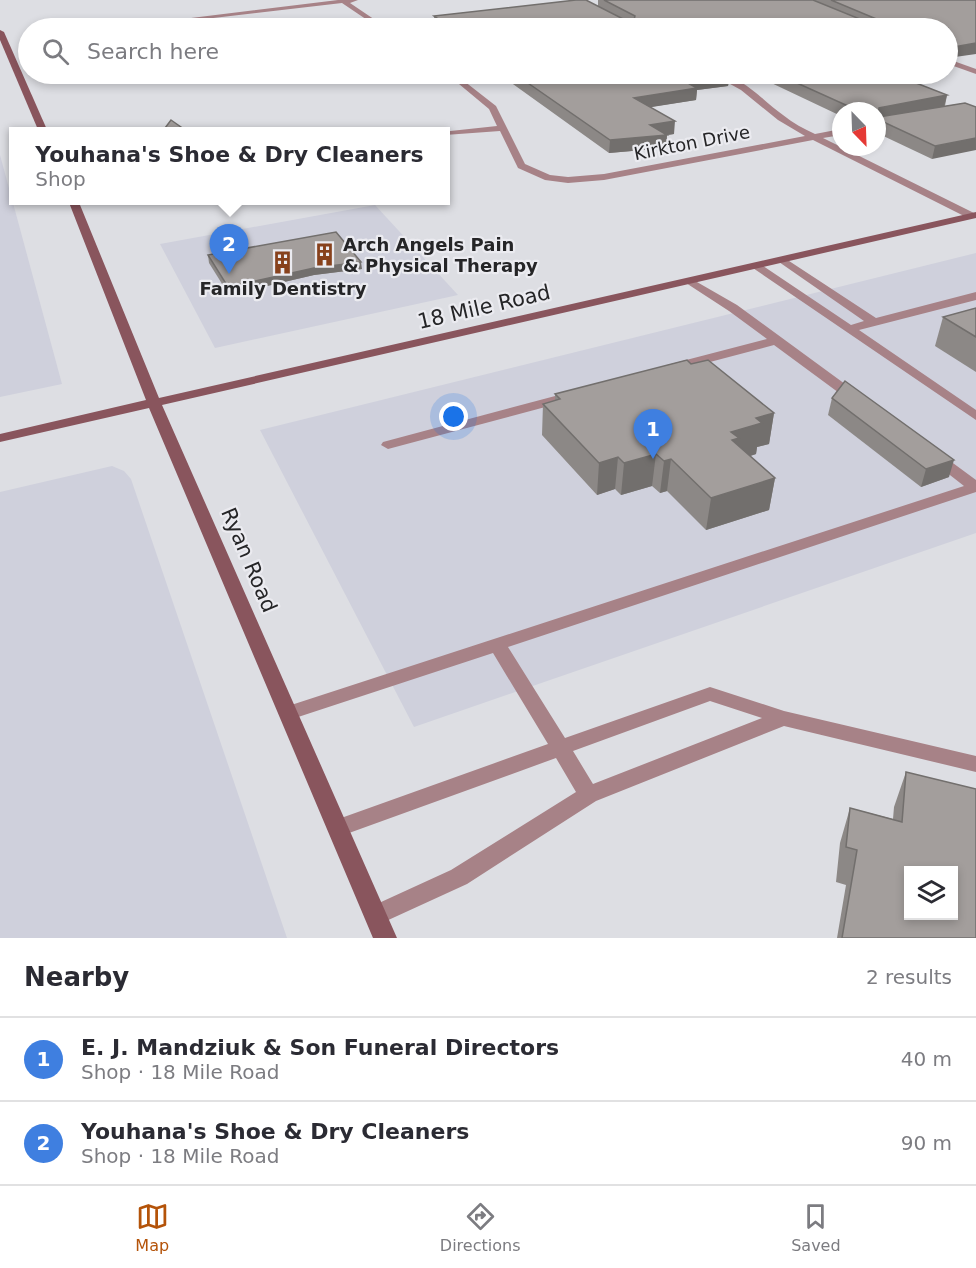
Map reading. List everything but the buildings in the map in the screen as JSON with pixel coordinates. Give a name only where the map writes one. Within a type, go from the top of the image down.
[{"type":"main road","points":[[0,32],[18,73]]},
{"type":"main road","points":[[23,84],[42,127]]},
{"type":"main road","name":"Ryan Road","points":[[75,205],[154,403],[385,938]]},
{"type":"main road","name":"18 Mile Road","points":[[0,438],[974,216]]},
{"type":"street","points":[[199,18],[355,0]]},
{"type":"street","points":[[343,1],[368,18]]},
{"type":"street","points":[[958,65],[976,72]]},
{"type":"street","points":[[450,132],[502,128],[487,102],[464,84]]},
{"type":"street","points":[[736,84],[781,118],[814,137],[974,216]]},
{"type":"street","name":"Kirkton Drive","points":[[502,128],[521,166],[548,178],[568,180],[604,177],[832,134]]},
{"type":"street","points":[[783,260],[873,322]]},
{"type":"street","points":[[756,266],[976,416]]},
{"type":"street","points":[[690,281],[733,308],[871,410]]},
{"type":"street","points":[[849,329],[976,296]]},
{"type":"street","points":[[660,372],[777,340]]},
{"type":"street","points":[[388,445],[582,393]]},
{"type":"street","points":[[289,713],[975,487],[928,452]]},
{"type":"street","points":[[497,644],[589,795]]},
{"type":"street","points":[[338,828],[710,694],[783,718],[976,764]]},
{"type":"street","points":[[376,915],[459,876],[589,795],[783,718]]},
{"type":"shaded area","points":[[0,155],[9,188],[9,205],[14,205],[62,384],[0,397]]},
{"type":"shaded area","points":[[375,205],[458,295],[215,348],[160,244]]},
{"type":"shaded area","points":[[976,253],[976,533],[414,727],[260,430]]},
{"type":"shaded area","points":[[112,466],[124,471],[131,479],[287,938],[0,938],[0,492]]},
{"type":"place","name":"Arch Angels Pain & Physical Therapy","points":[[325,255]]},
{"type":"place","name":"Family Dentistry","points":[[283,263]]},
{"type":"place","name":"Youhana's Shoe & Dry Cleaners","points":[[229,274]]},
{"type":"place","name":"E. J. Mandziuk & Son Funeral Directors","points":[[653,459]]}]
